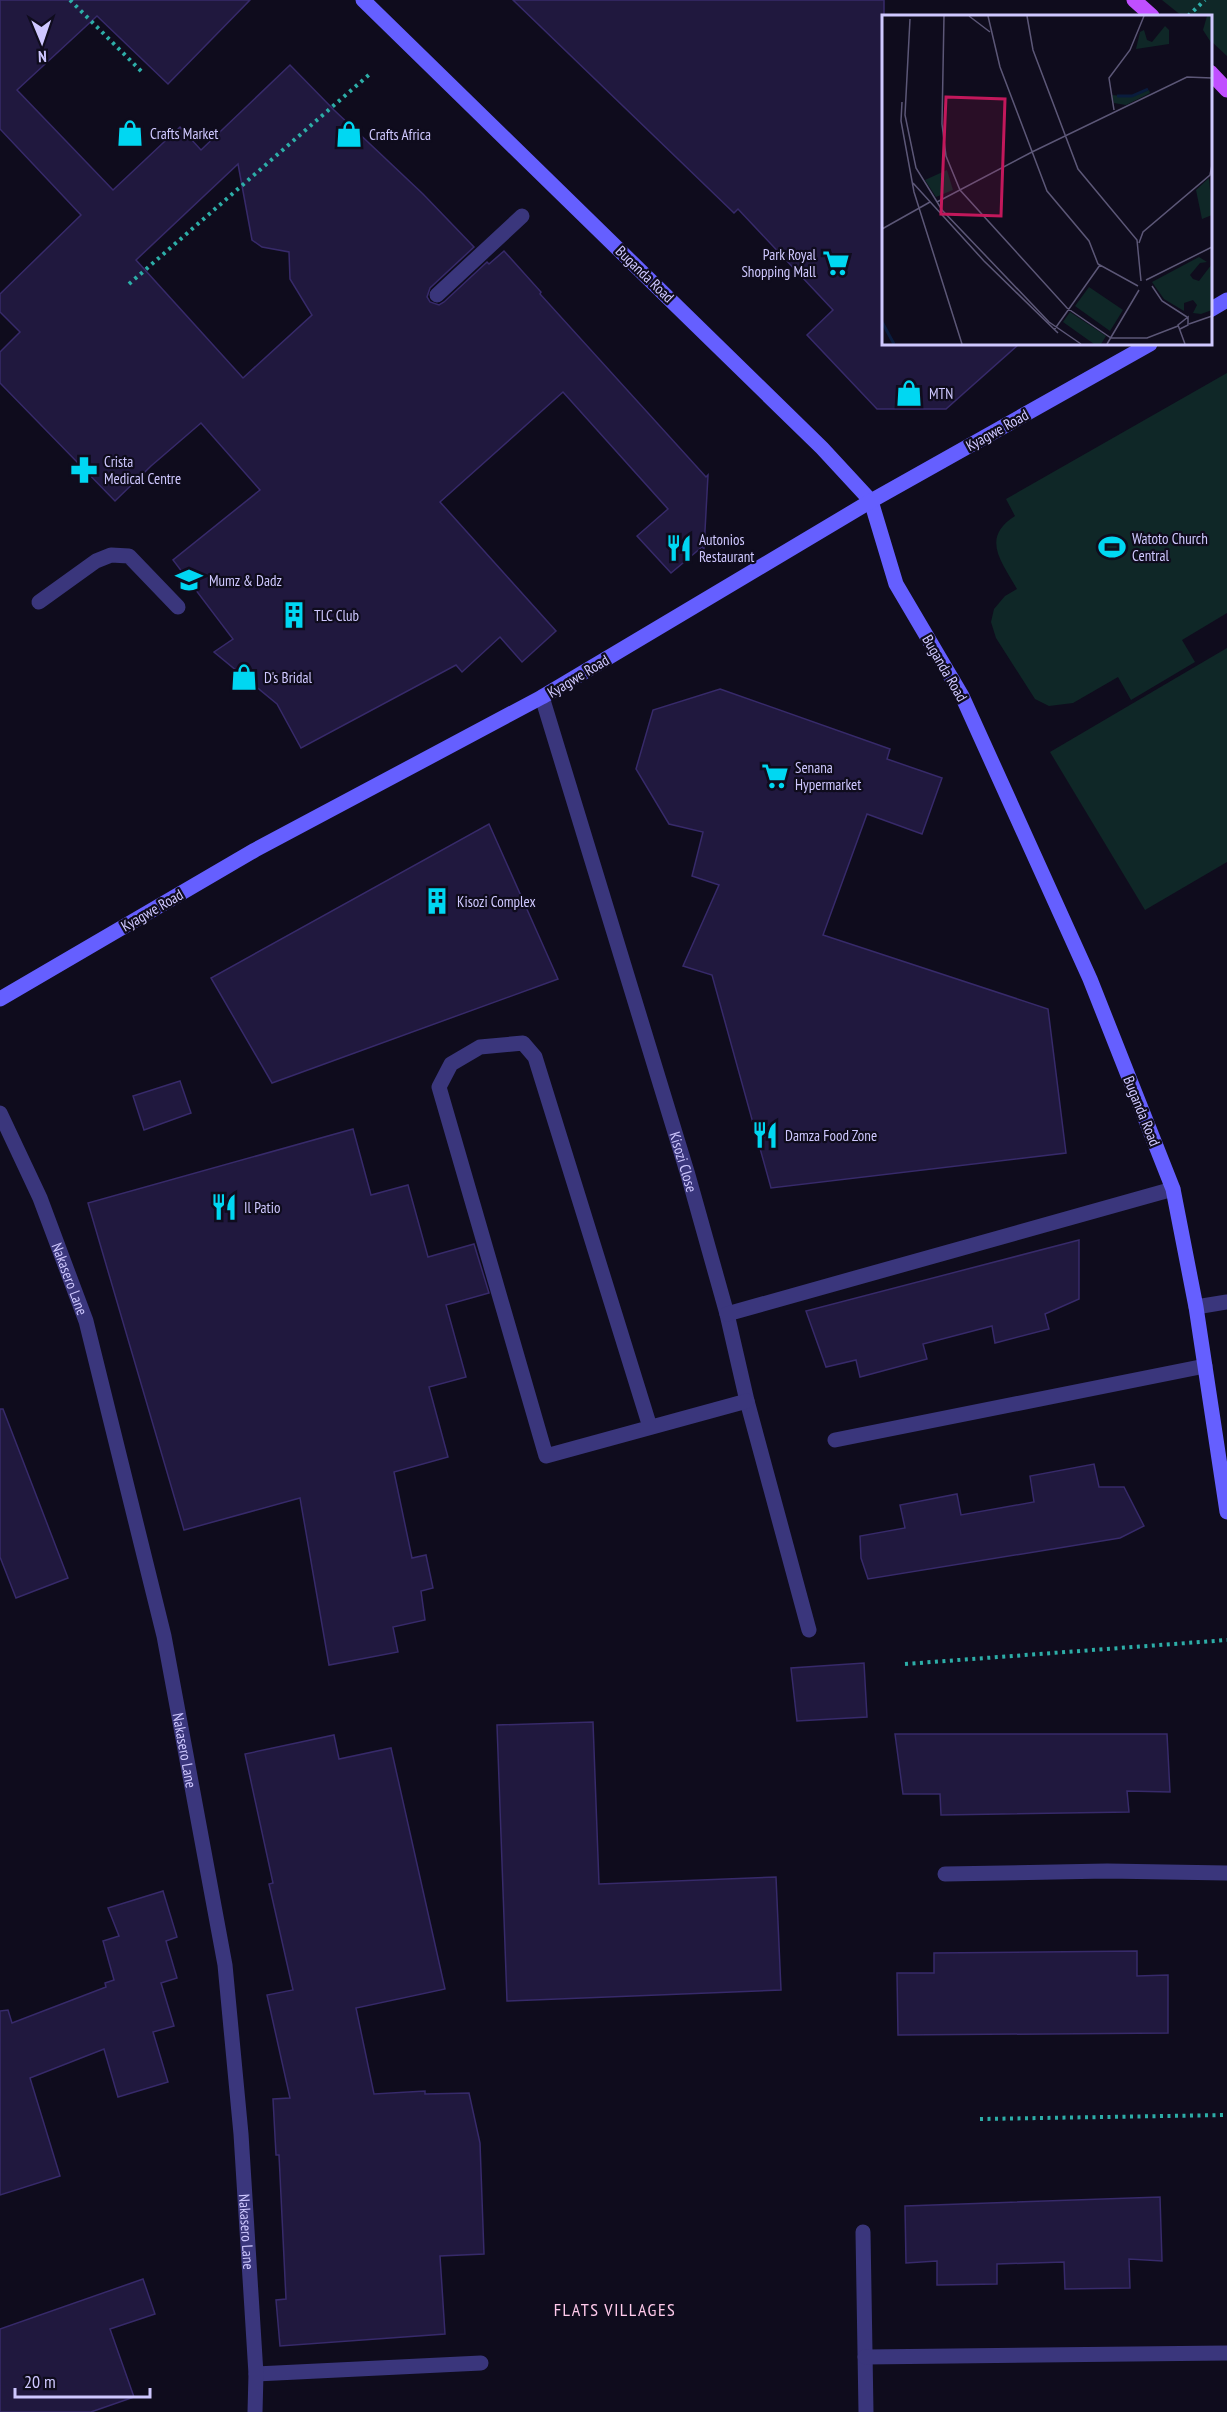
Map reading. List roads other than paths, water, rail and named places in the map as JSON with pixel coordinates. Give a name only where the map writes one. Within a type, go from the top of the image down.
[{"type":"main road","name":"Buganda Road","points":[[363,0],[822,448],[871,501],[897,584],[962,696],[1090,979],[1173,1189],[1196,1307],[1227,1512]]},
{"type":"main road","points":[[1134,0],[1151,15]]},
{"type":"main road","points":[[1212,74],[1227,90]]},
{"type":"main road","points":[[1212,309],[1227,300]]},
{"type":"main road","name":"Kyagwe Road","points":[[0,999],[255,850],[542,697],[871,501],[1148,345]]},
{"type":"street","points":[[437,295],[522,216]]},
{"type":"street","points":[[39,602],[96,561],[111,555],[129,556],[178,607]]},
{"type":"street","name":"Kisozi Close","points":[[542,697],[688,1175],[727,1314],[747,1401],[809,1630]]},
{"type":"street","points":[[650,1427],[535,1057],[523,1043],[480,1047],[451,1064],[439,1087],[546,1456],[747,1401]]},
{"type":"street","name":"Nakasero Lane","points":[[0,1113],[40,1197],[86,1321],[164,1635],[225,1965],[241,2134],[256,2374],[255,2412]]},
{"type":"street","points":[[727,1314],[1173,1189]]},
{"type":"street","points":[[1196,1307],[1227,1302]]},
{"type":"street","points":[[835,1440],[1205,1366]]},
{"type":"street","points":[[945,1874],[1107,1871],[1227,1873]]},
{"type":"street","points":[[863,2232],[866,2412]]},
{"type":"street","points":[[865,2357],[1227,2353]]},
{"type":"street","points":[[256,2374],[481,2363]]},
{"type":"place","name":"Crafts Market","points":[[130,133]]},
{"type":"place","name":"Crafts Africa","points":[[349,134]]},
{"type":"place","name":"Park Royal Shopping Mall","points":[[836,263]]},
{"type":"place","name":"MTN","points":[[909,393]]},
{"type":"place","name":"Crista Medical Centre","points":[[84,470]]},
{"type":"place","name":"Watoto Church Central","points":[[1112,547]]},
{"type":"place","name":"Autonios Restaurant","points":[[679,548]]},
{"type":"place","name":"Mumz & Dadz","points":[[189,580]]},
{"type":"place","name":"TLC Club","points":[[294,615]]},
{"type":"place","name":"D's Bridal","points":[[244,677]]},
{"type":"place","name":"Senana Hypermarket","points":[[775,776]]},
{"type":"place","name":"Kisozi Complex","points":[[437,901]]},
{"type":"place","name":"Damza Food Zone","points":[[765,1135]]},
{"type":"place","name":"Il Patio","points":[[224,1207]]},
{"type":"district","name":"FLATS VILLAGES","points":[[615,2309]]}]
